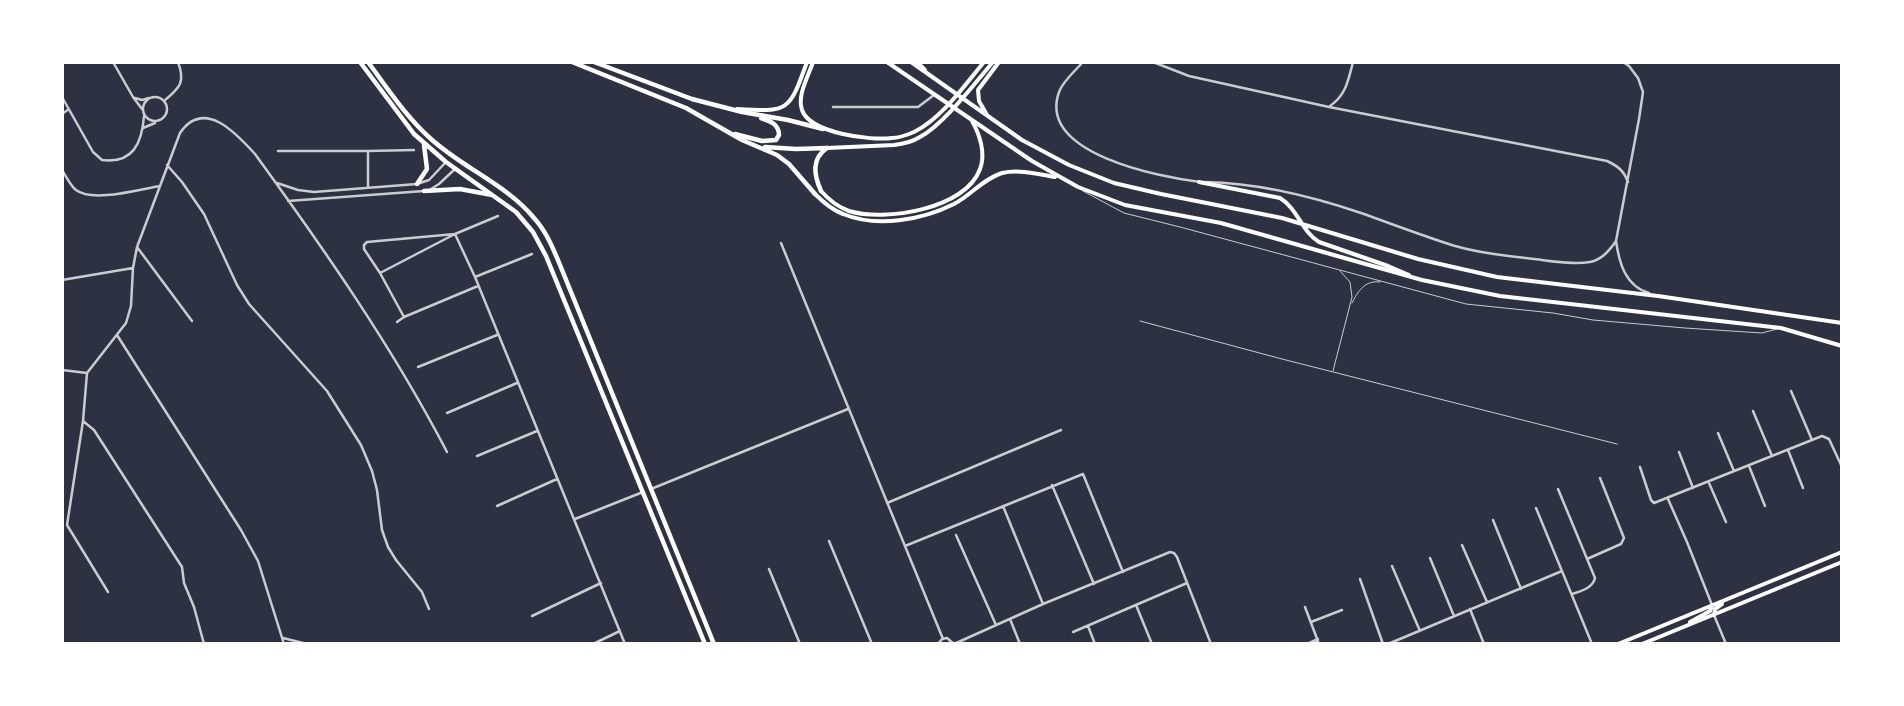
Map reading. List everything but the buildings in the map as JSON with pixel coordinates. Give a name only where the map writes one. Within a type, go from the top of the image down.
[{"type":"highway","points":[[360,62],[406,124],[424,144],[455,169],[496,196],[516,212],[533,232],[546,256],[705,644]]},
{"type":"highway","points":[[368,62],[420,130],[443,150],[522,206],[536,219],[545,233],[560,265],[714,644]]},
{"type":"highway","points":[[572,62],[686,108],[742,140],[783,158],[815,194]]},
{"type":"highway","points":[[594,62],[674,94],[742,112],[788,120],[823,129]]},
{"type":"highway","points":[[722,129],[754,140],[772,141],[778,138],[779,132],[772,122],[742,112]]},
{"type":"highway","points":[[742,140],[774,149],[827,148]]},
{"type":"highway","points":[[417,184],[427,169],[424,144]]},
{"type":"highway","points":[[821,191],[816,178],[815,164],[820,154],[827,148]]},
{"type":"highway","points":[[424,191],[460,189],[496,196]]},
{"type":"main road","points":[[730,109],[771,110],[784,107],[796,91],[807,62]]},
{"type":"main road","points":[[813,62],[801,94],[801,109],[809,121],[823,129],[863,137],[893,138],[904,136],[924,126],[942,110],[984,62]]},
{"type":"main road","points":[[887,62],[1059,178],[1125,205],[1221,223],[1422,280],[1500,296],[1781,328],[1834,342],[1842,346]]},
{"type":"main road","points":[[912,62],[1022,140],[1069,165],[1128,186],[1282,218],[1418,259],[1497,277],[1658,296],[1842,323]]},
{"type":"main road","points":[[917,62],[933,78]]},
{"type":"main road","points":[[827,148],[905,143],[922,136],[937,125],[993,62]]},
{"type":"main road","points":[[988,117],[979,101],[978,90],[999,62]]},
{"type":"main road","points":[[821,191],[828,199],[847,210],[859,214],[911,213],[936,205],[967,188],[977,177],[982,165],[982,148],[971,119]]},
{"type":"main road","points":[[815,194],[824,203],[842,214],[852,217],[871,220],[902,220],[933,213],[956,203],[982,183],[997,175],[1012,172],[1059,178]]},
{"type":"main road","points":[[1200,182],[1280,198],[1288,203],[1312,238],[1422,280]]},
{"type":"main road","points":[[1621,643],[1842,552]]},
{"type":"main road","points":[[1642,644],[1842,562]]},
{"type":"main road","points":[[1714,615],[1715,609],[1719,605],[1748,591]]},
{"type":"main road","points":[[1687,625],[1710,611],[1712,605]]},
{"type":"street","points":[[62,97],[93,152],[102,160],[130,156],[143,128],[144,116],[142,109],[113,62]]},
{"type":"street","points":[[164,101],[176,90],[182,81],[178,62]]},
{"type":"street","points":[[1083,62],[1058,92],[1056,110],[1064,129],[1087,149],[1134,169],[1200,182],[1252,185],[1279,191],[1358,212],[1455,246],[1494,254],[1578,263],[1593,262],[1610,250],[1616,241],[1642,106],[1642,92],[1633,71],[1623,62]]},
{"type":"street","points":[[1153,62],[1189,76],[1329,107],[1607,161],[1617,166],[1624,173],[1628,182]]},
{"type":"street","points":[[1329,107],[1342,96],[1347,88],[1353,62]]},
{"type":"street","points":[[833,107],[918,107],[934,94]]},
{"type":"street","points":[[133,97],[142,100],[159,98],[167,106],[166,114],[158,121],[143,128]]},
{"type":"street","points":[[142,109],[145,102],[151,98]]},
{"type":"street","points":[[62,114],[69,109]]},
{"type":"street","points":[[144,116],[151,121],[158,121]]},
{"type":"street","points":[[108,592],[66,525],[88,373],[126,323],[131,306],[136,247],[180,133],[186,124],[195,119],[216,121],[235,132],[254,154],[288,201],[412,388],[447,452]]},
{"type":"street","points":[[278,151],[414,150]]},
{"type":"street","points":[[368,151],[368,188]]},
{"type":"street","points":[[275,183],[306,192],[417,184],[429,180],[446,162]]},
{"type":"street","points":[[167,165],[182,182],[204,214],[237,285],[249,304],[326,391],[361,445],[377,490],[382,530],[388,547],[422,592],[430,609]]},
{"type":"street","points":[[288,201],[424,191],[436,186],[455,169]]},
{"type":"street","points":[[62,170],[75,189],[86,195],[98,196],[160,186]]},
{"type":"street","points":[[380,273],[455,234],[498,216]]},
{"type":"street","points":[[404,317],[380,273],[364,249],[365,243],[455,234]]},
{"type":"street","points":[[455,234],[475,277],[497,335],[575,519],[625,644]]},
{"type":"street","points":[[1616,241],[1621,265],[1628,278],[1639,289],[1658,296]]},
{"type":"street","points":[[781,243],[943,639]]},
{"type":"street","points":[[136,247],[192,321]]},
{"type":"street","points":[[475,277],[532,254]]},
{"type":"street","points":[[62,280],[133,268]]},
{"type":"street","points":[[397,322],[404,317],[478,286]]},
{"type":"street","points":[[117,335],[241,530],[258,561],[284,644]]},
{"type":"street","points":[[418,367],[497,335]]},
{"type":"street","points":[[62,370],[88,373]]},
{"type":"street","points":[[447,413],[517,383]]},
{"type":"street","points":[[1791,391],[1812,440]]},
{"type":"street","points":[[651,489],[848,409]]},
{"type":"street","points":[[1753,411],[1772,456]]},
{"type":"street","points":[[82,421],[94,430],[182,567],[184,583],[194,607],[204,644]]},
{"type":"street","points":[[886,503],[1061,430]]},
{"type":"street","points":[[477,456],[537,432]]},
{"type":"street","points":[[1718,432],[1734,471]]},
{"type":"street","points":[[1640,467],[1654,504],[1822,436],[1826,436],[1842,467]]},
{"type":"street","points":[[1788,450],[1803,488]]},
{"type":"street","points":[[1679,452],[1694,488]]},
{"type":"street","points":[[1749,466],[1765,506]]},
{"type":"street","points":[[905,546],[1083,474],[1122,572]]},
{"type":"street","points":[[1587,559],[1621,544],[1624,538],[1600,478]]},
{"type":"street","points":[[497,506],[558,479]]},
{"type":"street","points":[[1709,482],[1726,522]]},
{"type":"street","points":[[1052,485],[1094,584]]},
{"type":"street","points":[[1558,489],[1595,578],[1594,583],[1572,594]]},
{"type":"street","points":[[575,519],[643,492]]},
{"type":"street","points":[[1668,499],[1712,605]]},
{"type":"street","points":[[1002,506],[1043,604]]},
{"type":"street","points":[[1536,508],[1592,644]]},
{"type":"street","points":[[1493,520],[1521,589]]},
{"type":"street","points":[[956,535],[996,625]]},
{"type":"street","points":[[830,541],[872,644]]},
{"type":"street","points":[[1462,545],[1487,602]]},
{"type":"street","points":[[938,644],[943,639],[949,639],[954,644],[1043,604],[1170,552],[1174,553],[1177,557],[1211,644]]},
{"type":"street","points":[[1430,558],[1454,616]]},
{"type":"street","points":[[1392,566],[1420,631]]},
{"type":"street","points":[[768,569],[800,644]]},
{"type":"street","points":[[1388,644],[1562,571]]},
{"type":"street","points":[[1360,579],[1383,644]]},
{"type":"street","points":[[532,616],[601,583]]},
{"type":"street","points":[[1072,632],[1187,583]]},
{"type":"street","points":[[1136,605],[1152,644]]},
{"type":"street","points":[[1305,607],[1319,644]]},
{"type":"street","points":[[1470,609],[1484,644]]},
{"type":"street","points":[[1311,622],[1342,610]]},
{"type":"street","points":[[1714,615],[1726,644]]},
{"type":"street","points":[[1010,619],[1020,644]]},
{"type":"street","points":[[1088,626],[1095,644]]},
{"type":"street","points":[[593,644],[620,631]]},
{"type":"street","points":[[283,638],[307,644]]},
{"type":"street","points":[[1307,644],[1318,639]]},
{"type":"lane","points":[[1078,187],[1093,198],[1124,213],[1466,304],[1593,320],[1747,332],[1762,332],[1781,328]]},
{"type":"lane","points":[[1333,372],[1351,306],[1352,288],[1346,276],[1339,271]]},
{"type":"lane","points":[[1351,306],[1362,288],[1369,282],[1387,283]]},
{"type":"lane","points":[[1140,320],[1333,372],[1616,444]]}]
